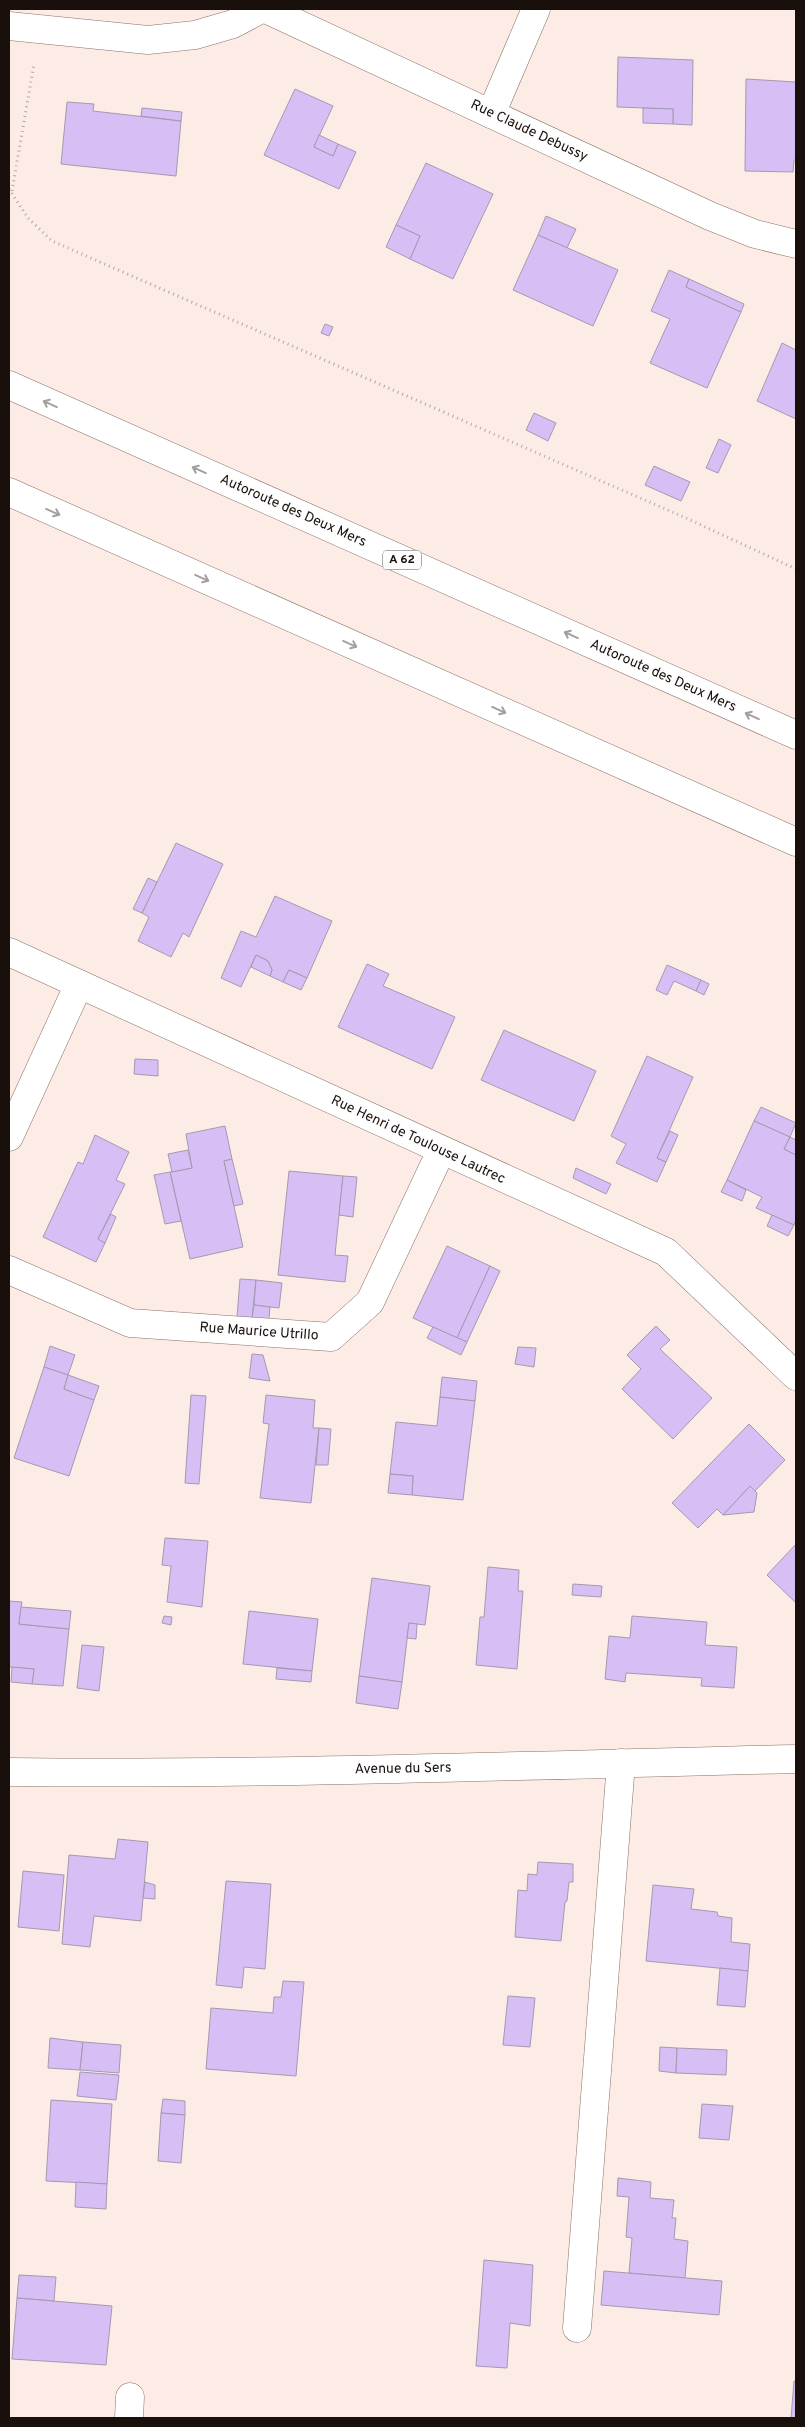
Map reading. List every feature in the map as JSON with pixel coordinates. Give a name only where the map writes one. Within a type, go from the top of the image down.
[{"type":"main road","points":[[9,26],[148,40],[194,35],[233,24],[261,9]]},
{"type":"main road","name":"Rue Claude Debussy","points":[[266,9],[710,216],[755,234],[796,244]]},
{"type":"main road","points":[[491,114],[536,9]]},
{"type":"main road","name":"Autoroute des Deux Mers","points":[[9,385],[796,735]]},
{"type":"main road","points":[[9,492],[796,842]]},
{"type":"main road","name":"Rue Henri de Toulouse Lautrec","points":[[9,952],[441,1151],[666,1252],[796,1376]]},
{"type":"main road","points":[[9,1137],[79,984]]},
{"type":"main road","name":"Rue Maurice Utrillo","points":[[9,1270],[130,1324],[331,1337],[370,1302],[441,1151]]},
{"type":"main road","name":"Avenue du Sers","points":[[9,1772],[92,1773],[425,1769],[796,1759]]},
{"type":"main road","points":[[577,2328],[620,1763]]},
{"type":"path","points":[[40,29],[10,190],[28,218],[52,241],[677,514],[796,569]]},
{"type":"building","points":[[618,57],[693,60],[692,125],[673,124],[673,109],[617,107]]},
{"type":"building","points":[[746,79],[796,82],[796,160],[794,160],[793,172],[745,171]]},
{"type":"building","points":[[295,89],[333,106],[314,147],[333,156],[338,144],[356,152],[339,189],[264,155]]},
{"type":"building","points":[[67,102],[94,104],[93,111],[181,121],[176,176],[61,164]]},
{"type":"building","points":[[142,108],[182,112],[181,121],[141,116]]},
{"type":"building","points":[[643,108],[673,109],[673,124],[643,123]]},
{"type":"building","points":[[319,135],[338,144],[333,156],[314,147]]},
{"type":"building","points":[[426,163],[493,194],[453,279],[410,259],[420,236],[396,225]]},
{"type":"building","points":[[546,216],[576,229],[567,248],[538,235]]},
{"type":"building","points":[[396,225],[420,236],[410,259],[386,247]]},
{"type":"building","points":[[538,235],[618,270],[593,326],[513,290]]},
{"type":"building","points":[[669,270],[689,279],[686,287],[741,312],[707,388],[650,363],[670,319],[651,311]]},
{"type":"building","points":[[689,279],[744,304],[741,312],[686,287]]},
{"type":"building","points":[[325,324],[333,327],[329,336],[321,333]]},
{"type":"building","points":[[782,343],[796,350],[796,419],[757,401]]},
{"type":"building","points":[[534,413],[556,423],[548,441],[526,430]]},
{"type":"building","points":[[719,439],[731,445],[718,473],[706,468]]},
{"type":"building","points":[[654,466],[690,482],[681,501],[645,485]]},
{"type":"building","points":[[176,843],[223,864],[189,937],[183,933],[171,957],[138,941],[149,917],[142,913]]},
{"type":"building","points":[[148,878],[157,882],[142,913],[133,909]]},
{"type":"building","points":[[275,896],[332,921],[307,978],[289,970],[283,982],[270,976],[272,970],[268,961],[256,955],[241,987],[221,978],[241,931],[256,937]]},
{"type":"building","points":[[256,955],[268,961],[272,970],[270,976],[251,967]]},
{"type":"building","points":[[367,964],[389,974],[383,986],[455,1017],[432,1069],[338,1027]]},
{"type":"building","points":[[667,965],[701,980],[696,991],[674,981],[667,995],[656,990]]},
{"type":"building","points":[[289,970],[307,978],[301,990],[283,982]]},
{"type":"building","points":[[701,980],[709,984],[704,995],[696,991]]},
{"type":"building","points":[[504,1030],[596,1071],[574,1121],[481,1080]]},
{"type":"building","points":[[647,1056],[693,1077],[657,1158],[666,1162],[657,1182],[616,1163],[626,1144],[611,1136]]},
{"type":"building","points":[[135,1059],[158,1060],[158,1076],[134,1074]]},
{"type":"building","points":[[761,1107],[796,1123],[790,1137],[754,1121]]},
{"type":"building","points":[[754,1121],[790,1137],[784,1149],[796,1155],[796,1219],[794,1225],[756,1208],[762,1197],[727,1180]]},
{"type":"building","points":[[225,1126],[232,1159],[224,1161],[243,1247],[190,1259],[170,1172],[192,1168],[186,1134]]},
{"type":"building","points":[[670,1131],[678,1135],[666,1162],[657,1158]]},
{"type":"building","points":[[95,1135],[129,1152],[116,1180],[125,1184],[98,1239],[105,1243],[96,1262],[43,1237],[78,1162],[83,1164]]},
{"type":"building","points":[[790,1137],[796,1140],[796,1155],[784,1149]]},
{"type":"building","points":[[188,1150],[192,1168],[172,1172],[168,1154]]},
{"type":"building","points":[[232,1159],[243,1204],[234,1206],[224,1161]]},
{"type":"building","points":[[576,1168],[611,1184],[606,1194],[573,1178]]},
{"type":"building","points":[[289,1171],[343,1176],[335,1255],[348,1256],[345,1282],[278,1275]]},
{"type":"building","points":[[170,1172],[181,1221],[165,1224],[154,1175]]},
{"type":"building","points":[[343,1176],[357,1177],[353,1217],[339,1215]]},
{"type":"building","points":[[727,1180],[746,1190],[742,1201],[721,1192]]},
{"type":"building","points":[[111,1214],[116,1217],[105,1243],[98,1239]]},
{"type":"building","points":[[772,1215],[794,1225],[788,1236],[767,1226]]},
{"type":"building","points":[[447,1246],[490,1266],[457,1338],[413,1318]]},
{"type":"building","points":[[490,1266],[500,1271],[467,1342],[457,1338]]},
{"type":"building","points":[[240,1279],[256,1280],[252,1318],[237,1317]]},
{"type":"building","points":[[256,1280],[282,1283],[279,1308],[254,1305]]},
{"type":"building","points":[[254,1305],[270,1307],[269,1319],[252,1318]]},
{"type":"building","points":[[656,1326],[670,1340],[660,1349],[712,1398],[673,1439],[622,1389],[641,1369],[627,1355]]},
{"type":"building","points":[[433,1327],[467,1342],[461,1355],[427,1338]]},
{"type":"building","points":[[50,1346],[75,1355],[68,1375],[44,1367]]},
{"type":"building","points":[[518,1347],[536,1348],[534,1367],[515,1364]]},
{"type":"building","points":[[252,1354],[263,1355],[270,1381],[249,1378]]},
{"type":"building","points":[[44,1367],[68,1375],[64,1389],[94,1400],[69,1476],[14,1458]]},
{"type":"building","points":[[68,1375],[99,1386],[94,1400],[64,1389]]},
{"type":"building","points":[[442,1377],[477,1381],[475,1401],[440,1397]]},
{"type":"building","points":[[191,1395],[206,1396],[199,1484],[185,1483]]},
{"type":"building","points":[[266,1395],[315,1400],[313,1428],[319,1428],[311,1503],[260,1498],[269,1424],[263,1423]]},
{"type":"building","points":[[440,1397],[475,1401],[463,1500],[412,1495],[413,1476],[390,1474],[396,1422],[437,1426]]},
{"type":"building","points":[[749,1424],[785,1460],[755,1491],[750,1486],[723,1515],[717,1509],[698,1528],[672,1503]]},
{"type":"building","points":[[319,1428],[331,1429],[328,1465],[316,1465]]},
{"type":"building","points":[[390,1474],[413,1476],[412,1495],[388,1493]]},
{"type":"building","points":[[750,1486],[757,1493],[754,1512],[723,1515]]},
{"type":"building","points":[[165,1538],[208,1541],[202,1607],[167,1602],[171,1566],[162,1565]]},
{"type":"building","points":[[796,1544],[796,1603],[767,1575]]},
{"type":"building","points":[[488,1567],[519,1570],[518,1591],[523,1591],[517,1669],[476,1665],[480,1617],[484,1617]]},
{"type":"building","points":[[372,1578],[430,1586],[425,1625],[409,1623],[402,1682],[359,1676]]},
{"type":"building","points":[[573,1584],[602,1586],[601,1597],[572,1595]]},
{"type":"building","points":[[9,1601],[22,1602],[19,1624],[69,1629],[63,1686],[32,1684],[34,1669],[9,1667]]},
{"type":"building","points":[[21,1607],[71,1611],[69,1629],[19,1624]]},
{"type":"building","points":[[249,1611],[318,1619],[312,1671],[243,1664]]},
{"type":"building","points":[[164,1616],[172,1617],[171,1625],[162,1623]]},
{"type":"building","points":[[632,1616],[707,1622],[705,1645],[737,1647],[734,1688],[701,1686],[702,1678],[626,1673],[625,1682],[605,1679],[609,1636],[630,1638]]},
{"type":"building","points":[[409,1623],[417,1624],[416,1639],[407,1638]]},
{"type":"building","points":[[82,1645],[104,1647],[99,1691],[77,1688]]},
{"type":"building","points":[[12,1667],[34,1669],[32,1684],[11,1682]]},
{"type":"building","points":[[277,1668],[312,1671],[311,1682],[276,1679]]},
{"type":"building","points":[[359,1676],[402,1682],[398,1709],[356,1703]]},
{"type":"building","points":[[118,1839],[148,1842],[141,1921],[94,1916],[90,1947],[62,1944],[69,1855],[115,1859]]},
{"type":"building","points":[[538,1862],[573,1864],[573,1882],[569,1882],[561,1941],[515,1937],[518,1890],[527,1891],[528,1874],[537,1875]]},
{"type":"building","points":[[23,1871],[64,1875],[59,1931],[18,1927]]},
{"type":"building","points":[[226,1881],[271,1884],[265,1969],[244,1967],[242,1988],[216,1985]]},
{"type":"building","points":[[145,1882],[155,1885],[155,1899],[143,1898]]},
{"type":"building","points":[[653,1885],[694,1889],[691,1909],[717,1912],[718,1916],[732,1918],[731,1942],[750,1944],[748,1971],[646,1961]]},
{"type":"building","points":[[720,1968],[748,1971],[745,2007],[717,2005]]},
{"type":"building","points":[[283,1981],[304,1982],[296,2076],[206,2069],[211,2008],[273,2013],[274,1997],[281,1997]]},
{"type":"building","points":[[508,1996],[535,1998],[530,2047],[503,2045]]},
{"type":"building","points":[[50,2038],[83,2042],[80,2070],[48,2068]]},
{"type":"building","points":[[83,2042],[121,2045],[119,2073],[80,2070]]},
{"type":"building","points":[[660,2047],[677,2048],[676,2073],[659,2071]]},
{"type":"building","points":[[677,2048],[727,2050],[726,2075],[676,2073]]},
{"type":"building","points":[[80,2072],[119,2075],[116,2100],[77,2096]]},
{"type":"building","points":[[163,2099],[185,2101],[185,2115],[161,2113]]},
{"type":"building","points":[[51,2100],[112,2104],[107,2184],[46,2181]]},
{"type":"building","points":[[702,2104],[733,2106],[729,2140],[699,2138]]},
{"type":"building","points":[[161,2113],[185,2115],[181,2163],[158,2161]]},
{"type":"building","points":[[618,2178],[651,2182],[650,2198],[674,2200],[672,2218],[676,2218],[674,2239],[688,2241],[685,2278],[629,2273],[632,2238],[626,2237],[629,2197],[617,2196]]},
{"type":"building","points":[[76,2182],[107,2184],[106,2209],[75,2207]]},
{"type":"building","points":[[484,2260],[533,2265],[530,2326],[510,2323],[507,2368],[476,2366]]},
{"type":"building","points":[[604,2271],[722,2281],[719,2315],[601,2305]]},
{"type":"building","points":[[19,2275],[56,2277],[54,2301],[17,2298]]},
{"type":"building","points":[[17,2298],[112,2306],[106,2365],[12,2359]]},
{"type":"building","points":[[794,2381],[796,2381],[796,2418],[791,2418]]}]
